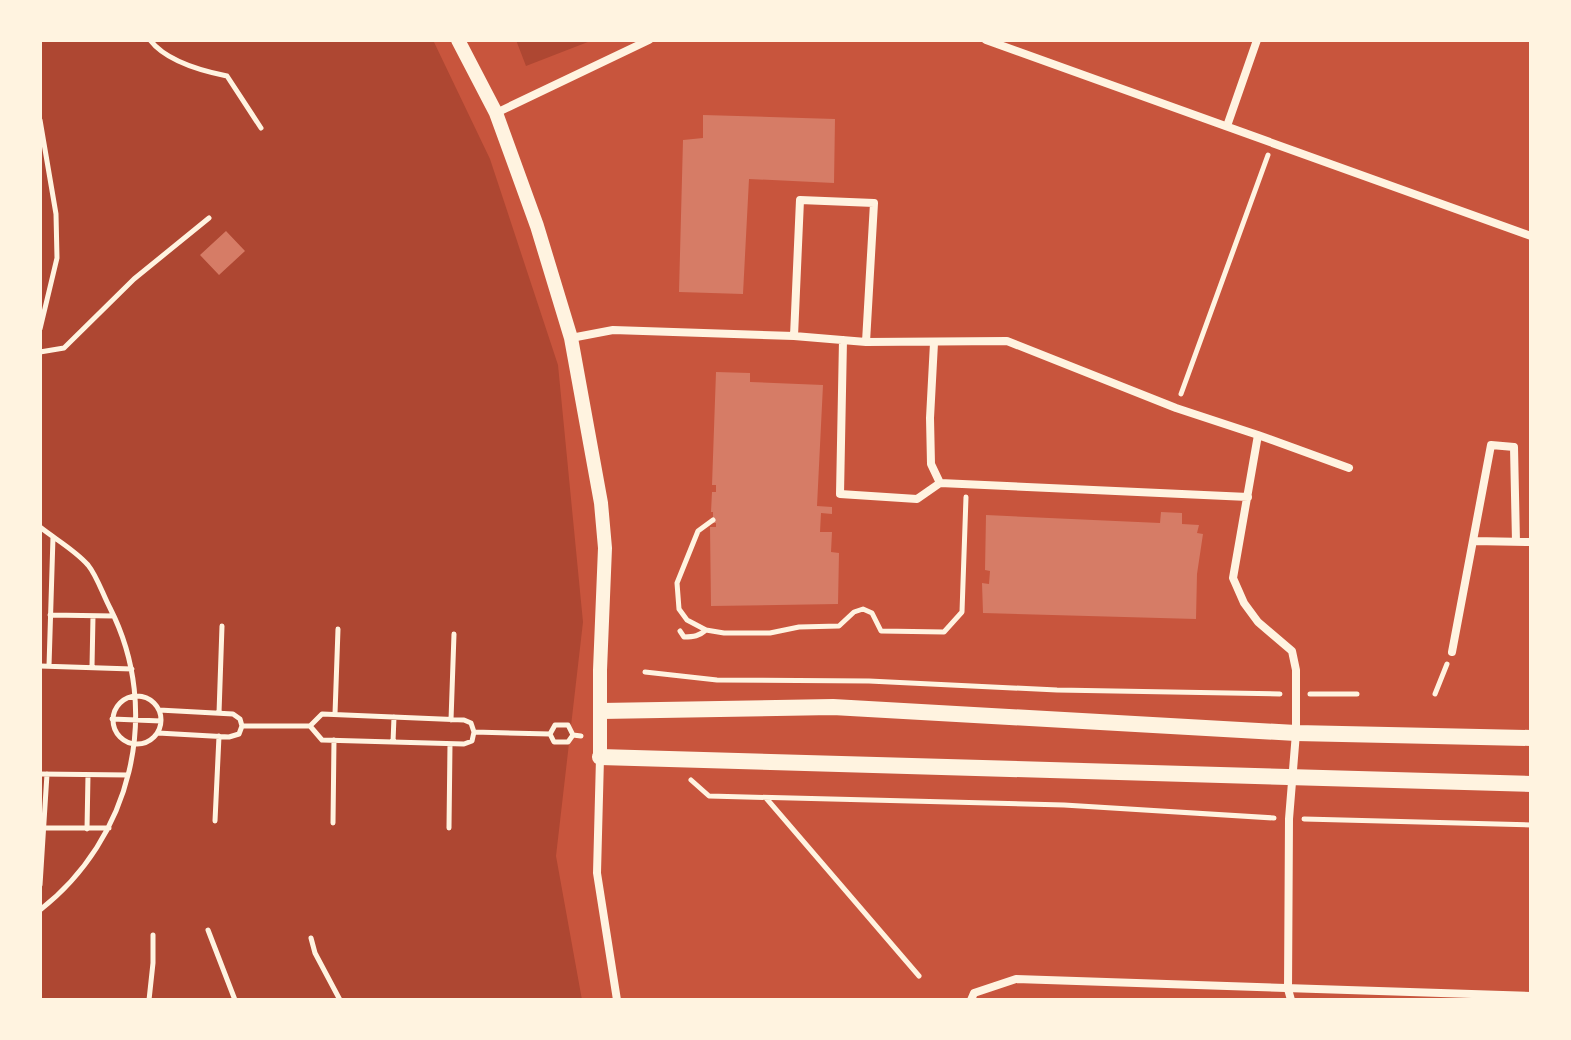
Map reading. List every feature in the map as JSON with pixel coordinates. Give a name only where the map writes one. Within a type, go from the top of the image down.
[{"type":"main road","points":[[601,711],[833,707],[1296,733],[1531,738]]},
{"type":"main road","points":[[600,757],[1531,784]]},
{"type":"street","points":[[458,40],[496,113],[537,226],[571,338],[601,503],[605,548],[597,873],[617,1000]]},
{"type":"street","points":[[496,113],[649,40]]},
{"type":"street","points":[[986,40],[1531,236]]},
{"type":"street","points":[[1227,126],[1257,40]]},
{"type":"street","points":[[794,336],[800,200],[874,203],[866,342]]},
{"type":"street","points":[[571,338],[613,330],[794,336],[866,342],[1007,341],[1176,408],[1349,468]]},
{"type":"street","points":[[843,340],[840,494],[917,499],[940,483],[1248,497]]},
{"type":"street","points":[[934,343],[931,464],[940,483]]},
{"type":"street","points":[[1258,435],[1233,578],[1244,603],[1258,622],[1292,651],[1297,694],[1289,819],[1288,989],[1291,1000]]},
{"type":"street","points":[[1452,652],[1491,445],[1514,447],[1516,542]]},
{"type":"street","points":[[1474,541],[1531,542]]},
{"type":"street","points":[[971,1000],[974,993],[1016,979],[1531,996]]},
{"type":"path","points":[[150,40],[158,51],[227,76],[261,128]]},
{"type":"path","points":[[40,120],[56,214],[57,258],[40,329]]},
{"type":"path","points":[[1176,408],[1272,143]]},
{"type":"path","points":[[40,352],[64,348],[134,279],[209,218]]},
{"type":"path","points":[[713,520],[698,531],[677,583],[679,609],[687,620],[706,630],[770,633],[799,627],[839,626],[854,612],[863,609],[872,613],[881,631],[911,634],[944,632],[962,612],[966,484]]},
{"type":"path","points":[[40,527],[88,566],[126,639],[137,696],[134,745],[128,775],[110,828],[86,865],[40,910]]},
{"type":"path","points":[[49,666],[53,537]]},
{"type":"path","points":[[50,615],[114,616]]},
{"type":"path","points":[[92,667],[93,616]]},
{"type":"path","points":[[219,713],[222,626]]},
{"type":"path","points":[[335,714],[338,629]]},
{"type":"path","points":[[680,631],[684,637],[691,637],[706,630]]},
{"type":"path","points":[[451,720],[454,634]]},
{"type":"path","points":[[1435,694],[1452,652]]},
{"type":"path","points":[[40,666],[132,669]]},
{"type":"path","points":[[645,672],[717,680],[869,681],[1057,690],[1357,694]]},
{"type":"path","points":[[137,696],[149,700],[158,710],[161,721],[158,733],[148,742],[134,745],[124,742],[116,733],[112,719],[115,708],[124,700],[137,696]]},
{"type":"path","points":[[158,710],[233,714],[240,719],[242,726],[239,734],[219,736],[158,733]]},
{"type":"path","points":[[242,726],[310,726],[322,714],[335,714],[451,720],[471,723],[474,732],[472,741],[464,744],[322,740],[310,726]]},
{"type":"path","points":[[393,742],[394,717]]},
{"type":"path","points":[[112,719],[161,721]]},
{"type":"path","points":[[550,734],[555,725],[568,725],[573,735]]},
{"type":"path","points":[[474,732],[550,734]]},
{"type":"path","points":[[550,734],[554,742],[568,742],[573,735]]},
{"type":"path","points":[[573,735],[600,736]]},
{"type":"path","points":[[215,821],[219,736]]},
{"type":"path","points":[[333,823],[334,740]]},
{"type":"path","points":[[449,828],[450,744]]},
{"type":"path","points":[[40,885],[44,774],[128,775]]},
{"type":"path","points":[[87,829],[88,775]]},
{"type":"path","points":[[709,796],[1064,805],[1289,819],[1531,825]]},
{"type":"path","points":[[766,797],[919,976]]},
{"type":"path","points":[[44,828],[110,828]]},
{"type":"path","points":[[208,930],[235,1000]]},
{"type":"path","points":[[149,1000],[153,935]]},
{"type":"path","points":[[311,938],[315,953],[340,1000]]},
{"type":"shaded area","points":[[40,40],[433,40],[490,159],[558,365],[583,622],[556,856],[582,1000],[40,1000]]},
{"type":"shaded area","points":[[516,40],[593,40],[526,66]]},
{"type":"building","points":[[703,115],[835,119],[834,183],[749,179],[743,294],[679,292],[683,140],[703,138]]},
{"type":"building","points":[[226,231],[245,251],[219,275],[200,255]]},
{"type":"building","points":[[716,372],[750,373],[750,382],[823,385],[817,506],[832,507],[832,514],[821,513],[820,532],[832,532],[831,552],[839,553],[838,604],[711,606],[710,527],[716,527],[711,512],[712,492],[716,492],[716,485],[712,485]]},
{"type":"building","points":[[1161,512],[1182,513],[1182,524],[1199,525],[1197,533],[1203,534],[1197,574],[1196,619],[983,613],[982,583],[989,584],[990,571],[985,570],[986,515],[1160,523]]}]
